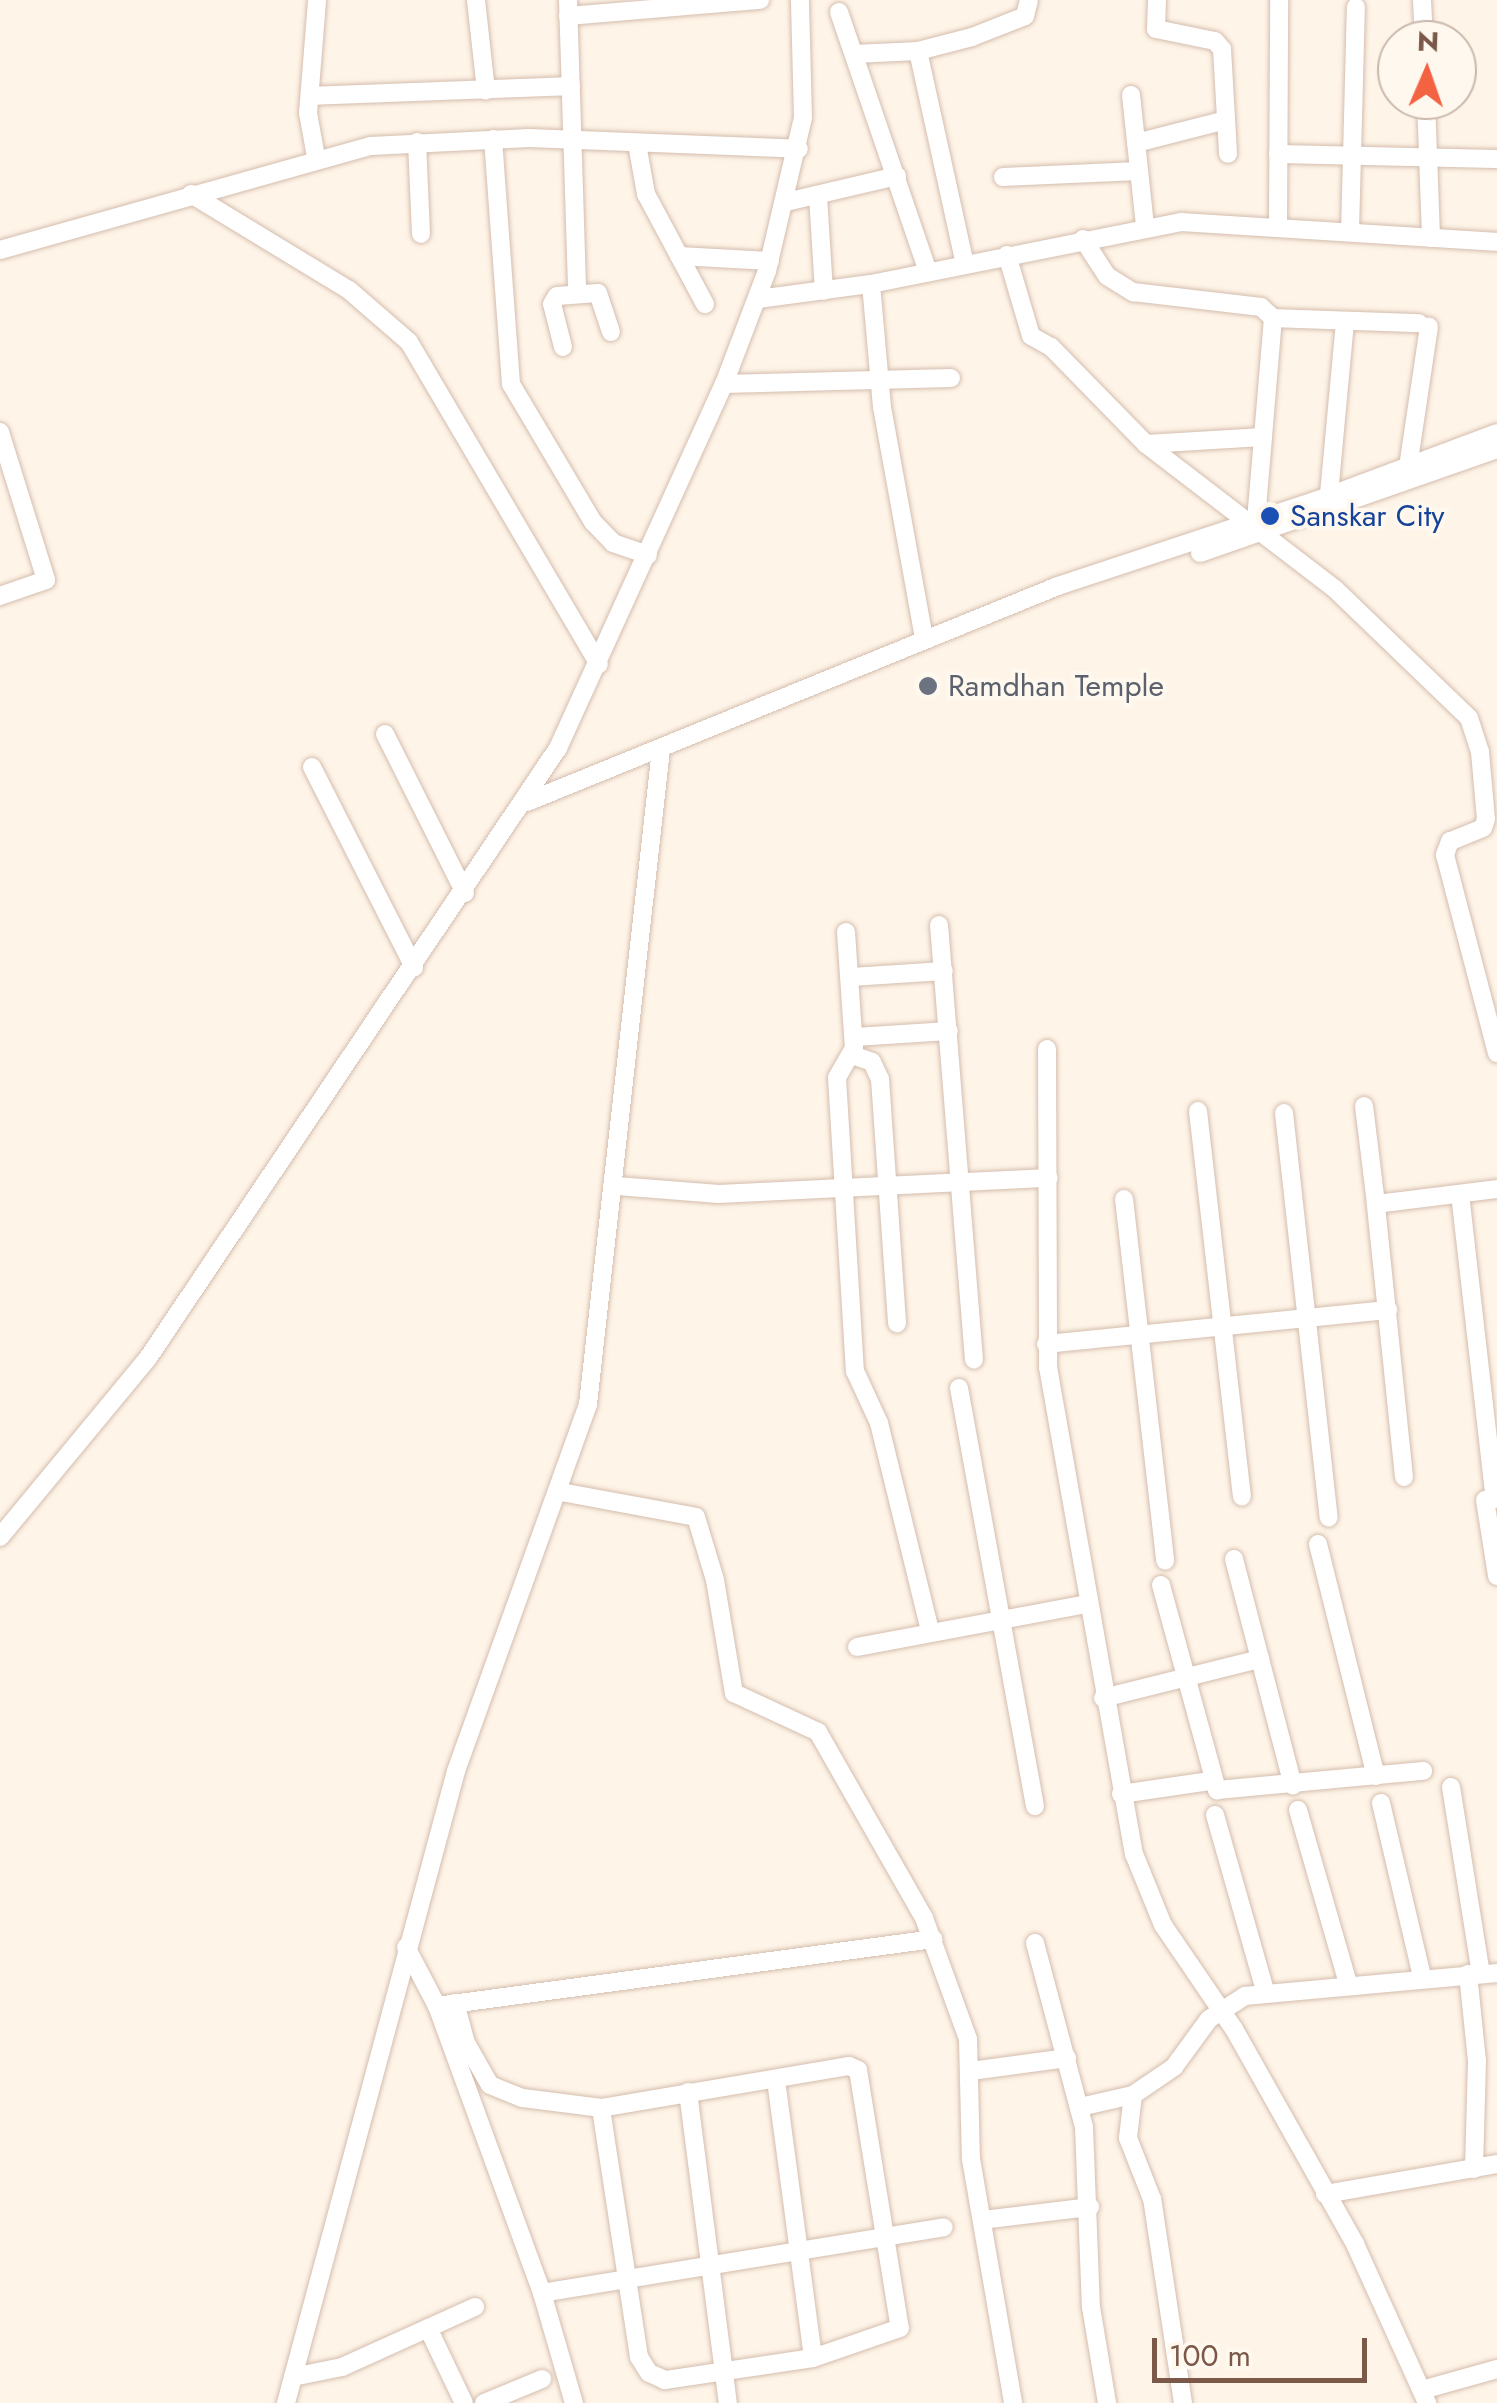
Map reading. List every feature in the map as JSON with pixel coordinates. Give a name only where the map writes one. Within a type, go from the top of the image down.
[{"type":"street","points":[[312,158],[308,130],[317,0]]},
{"type":"street","points":[[476,0],[486,90]]},
{"type":"street","points":[[577,292],[568,139],[568,8],[760,0]]},
{"type":"street","points":[[0,1537],[148,1358],[526,802],[598,664],[724,384],[770,261],[799,149],[800,0]]},
{"type":"street","points":[[854,54],[918,51],[1016,22],[1029,0]]},
{"type":"street","points":[[1157,0],[1156,29],[1215,40],[1222,49],[1228,154]]},
{"type":"street","points":[[1278,227],[1279,0]]},
{"type":"street","points":[[1350,232],[1356,7]]},
{"type":"street","points":[[839,12],[928,272]]},
{"type":"street","points":[[918,51],[966,264]]},
{"type":"street","points":[[310,96],[570,86]]},
{"type":"street","points":[[1131,96],[1146,227]]},
{"type":"street","points":[[1136,143],[1226,120]]},
{"type":"street","points":[[1427,120],[1431,238]]},
{"type":"street","points":[[494,139],[511,384],[593,522],[614,543],[648,555]]},
{"type":"street","points":[[0,250],[312,158],[418,142],[568,139],[799,149]]},
{"type":"street","points":[[418,142],[421,234]]},
{"type":"street","points":[[637,144],[642,182],[705,304]]},
{"type":"street","points":[[1278,154],[1428,160],[1497,158]]},
{"type":"street","points":[[1003,177],[1140,170]]},
{"type":"street","points":[[786,202],[896,176]]},
{"type":"street","points":[[191,194],[349,290],[409,342],[598,664]]},
{"type":"street","points":[[818,196],[824,290]]},
{"type":"street","points":[[758,299],[871,284],[1182,222],[1497,242]]},
{"type":"street","points":[[1083,240],[1107,276],[1134,292],[1261,307],[1273,318],[1424,325],[1408,467]]},
{"type":"street","points":[[1007,255],[1030,336],[1052,348],[1146,444],[1336,589],[1457,702],[1489,752],[1483,828],[1450,841],[1445,855],[1497,1053]]},
{"type":"street","points":[[679,256],[770,261]]},
{"type":"street","points":[[871,284],[878,379],[924,639]]},
{"type":"street","points":[[564,348],[552,304],[577,292],[601,296],[611,332]]},
{"type":"street","points":[[1255,526],[1273,318]]},
{"type":"street","points":[[1328,505],[1345,322]]},
{"type":"street","points":[[724,384],[950,378]]},
{"type":"street","points":[[0,432],[46,580],[0,596]]},
{"type":"street","points":[[1328,505],[1408,467],[1497,433]]},
{"type":"street","points":[[1146,444],[1263,437]]},
{"type":"street","points":[[526,802],[661,750],[924,639],[1050,593],[1497,450]]},
{"type":"street","points":[[385,734],[465,893]]},
{"type":"street","points":[[286,2403],[406,1946],[462,1754],[561,1492],[588,1404],[617,1186],[661,750]]},
{"type":"street","points":[[312,768],[414,968]]},
{"type":"street","points":[[939,926],[963,1182],[974,1360]]},
{"type":"street","points":[[846,932],[853,1046],[838,1078],[855,1371],[879,1423],[930,1630]]},
{"type":"street","points":[[851,977],[944,970]]},
{"type":"street","points":[[853,1046],[949,1031]]},
{"type":"street","points":[[853,1046],[878,1070],[897,1323]]},
{"type":"street","points":[[1047,1049],[1046,1344],[1086,1604],[1121,1794],[1152,1906],[1222,2009],[1325,2194],[1424,2397],[1497,2369]]},
{"type":"street","points":[[1364,1106],[1404,1477]]},
{"type":"street","points":[[1198,1111],[1242,1497]]},
{"type":"street","points":[[1284,1113],[1329,1518]]},
{"type":"street","points":[[617,1186],[729,1194],[1049,1178]]},
{"type":"street","points":[[1376,1204],[1497,1190]]},
{"type":"street","points":[[1460,1194],[1497,1576]]},
{"type":"street","points":[[1124,1198],[1165,1561]]},
{"type":"street","points":[[1046,1344],[1223,1330],[1388,1310]]},
{"type":"street","points":[[959,1388],[1035,1806]]},
{"type":"street","points":[[561,1492],[696,1516],[716,1580],[734,1693],[818,1732],[934,1939],[956,1998],[971,2070],[969,2134],[1014,2403]]},
{"type":"street","points":[[1318,1544],[1376,1776]]},
{"type":"street","points":[[1234,1559],[1293,1785]]},
{"type":"street","points":[[1161,1585],[1210,1781],[1222,1792],[1423,1771]]},
{"type":"street","points":[[857,1647],[930,1630],[1086,1604]]},
{"type":"street","points":[[1103,1698],[1260,1659]]},
{"type":"street","points":[[1121,1794],[1210,1781]]},
{"type":"street","points":[[1451,1787],[1482,1974],[1474,2169]]},
{"type":"street","points":[[1381,1802],[1422,1977]]},
{"type":"street","points":[[1298,1810],[1348,1983]]},
{"type":"street","points":[[1215,1815],[1265,1990]]},
{"type":"street","points":[[446,2004],[934,1939]]},
{"type":"street","points":[[1035,1943],[1080,2107],[1090,2207],[1091,2308],[1106,2403]]},
{"type":"street","points":[[406,1946],[446,2004],[490,2086],[523,2098],[601,2108],[849,2066],[858,2070],[900,2328],[813,2358],[724,2374],[665,2380],[648,2373],[640,2357],[601,2108]]},
{"type":"street","points":[[1080,2107],[1133,2095],[1174,2068],[1196,2034],[1222,2009],[1265,1990],[1482,1974]]},
{"type":"street","points":[[446,2004],[542,2293],[574,2403]]},
{"type":"street","points":[[971,2070],[1067,2058]]},
{"type":"street","points":[[776,2080],[813,2358]]},
{"type":"street","points":[[688,2092],[728,2403]]},
{"type":"street","points":[[1133,2095],[1128,2138],[1152,2199],[1183,2403]]},
{"type":"street","points":[[1325,2194],[1497,2164]]},
{"type":"street","points":[[982,2220],[1090,2207]]},
{"type":"street","points":[[542,2293],[884,2232],[944,2227]]},
{"type":"street","points":[[294,2376],[328,2372],[474,2307]]},
{"type":"street","points":[[428,2328],[464,2403]]},
{"type":"street","points":[[484,2403],[542,2379]]},
{"type":"place","name":"Sanskar City","points":[[1270,516]]},
{"type":"place","name":"Ramdhan Temple","points":[[928,686]]}]
